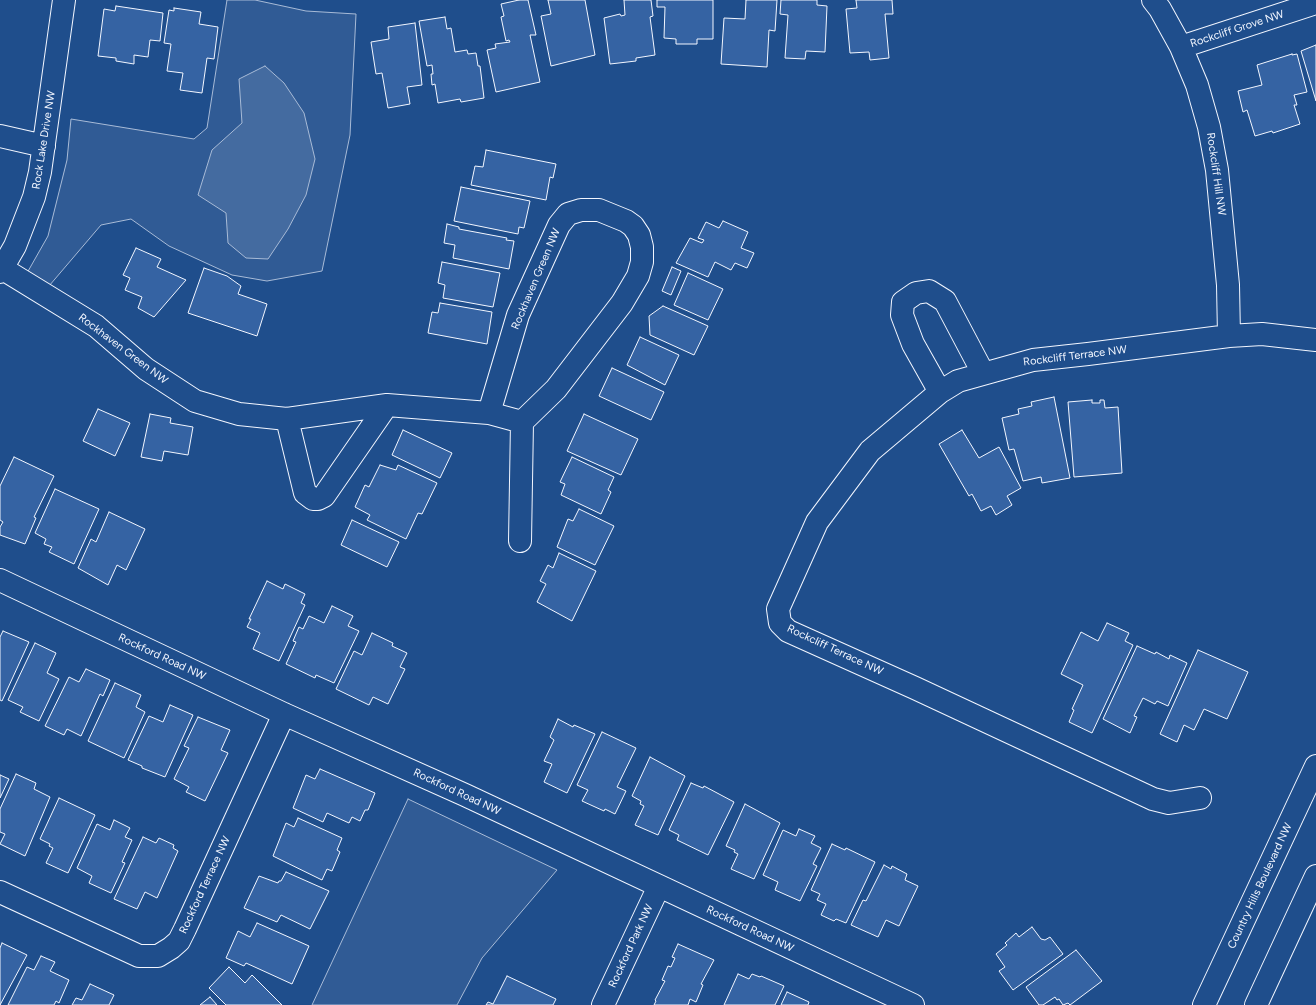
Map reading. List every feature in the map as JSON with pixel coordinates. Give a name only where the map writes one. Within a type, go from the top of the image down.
[{"type":"street","name":"Rock Lake Drive NW","points":[[1,270],[15,246],[34,197],[44,146],[64,0]]},
{"type":"street","name":"Rockcliff Hill NW","points":[[1153,0],[1160,9],[1181,47],[1197,85],[1209,127],[1217,170],[1228,285],[1229,336]]},
{"type":"street","name":"Rockcliff Grove NW","points":[[1181,47],[1316,4]]},
{"type":"street","points":[[0,136],[44,146]]},
{"type":"street","name":"Rockhaven Green NW","points":[[1,270],[96,326],[146,369],[195,401],[239,414],[287,419],[387,405],[489,413],[522,422],[556,389],[622,303],[638,276],[642,262],[642,247],[639,235],[633,226],[618,216],[599,210],[581,210],[568,214],[559,226],[518,315],[489,413]]},
{"type":"street","points":[[940,392],[913,344],[902,315],[903,302],[916,293],[929,291],[945,301],[983,373]]},
{"type":"street","name":"Rockcliff Terrace NW","points":[[1200,798],[1169,803],[1153,799],[788,630],[780,623],[778,609],[817,522],[870,451],[940,392],[958,381],[1033,360],[1229,336],[1262,334],[1316,340]]},
{"type":"street","points":[[287,419],[305,493],[313,499],[318,499],[324,496],[387,405]]},
{"type":"street","points":[[520,541],[522,422]]},
{"type":"street","name":"Rockford Road NW","points":[[0,580],[284,714],[465,796],[913,1005]]},
{"type":"street","name":"Rockford Terrace NW","points":[[0,892],[139,956],[158,956],[171,948],[179,941],[185,929],[284,714]]},
{"type":"street","name":"Country Hills Boulevard NW","points":[[1204,1005],[1316,766]]},
{"type":"street","points":[[1256,1005],[1316,876]]},
{"type":"street","name":"Rockford Park NW","points":[[603,1005],[659,886]]},
{"type":"shaded area","points":[[227,0],[255,0],[306,11],[356,14],[350,135],[322,271],[267,281],[232,275],[169,246],[131,219],[101,225],[49,286],[27,273],[48,236],[67,160],[71,119],[194,139],[207,128]]},
{"type":"shaded area","points":[[265,66],[284,83],[304,113],[315,159],[306,195],[288,229],[268,259],[246,258],[228,243],[226,213],[198,195],[212,150],[242,123],[239,79]]},
{"type":"shaded area","points":[[408,799],[557,870],[482,958],[457,1005],[312,1005]]},
{"type":"building","points":[[519,0],[528,0],[536,35],[530,35],[540,82],[496,92],[487,50],[496,48],[495,44],[510,42],[509,40],[506,41],[501,17],[504,16],[501,4]]},
{"type":"building","points":[[548,0],[585,0],[595,55],[551,66],[541,16],[551,14]]},
{"type":"building","points":[[624,0],[651,0],[653,16],[650,17],[655,55],[636,58],[636,61],[610,64],[604,18],[620,14],[621,16],[625,15]]},
{"type":"building","points":[[657,0],[713,0],[713,39],[697,39],[697,44],[676,44],[676,39],[664,38],[665,7],[657,7]]},
{"type":"building","points":[[746,0],[777,0],[775,31],[769,30],[767,67],[721,64],[724,18],[745,19]]},
{"type":"building","points":[[781,0],[817,0],[817,5],[827,6],[825,52],[806,51],[805,59],[785,58],[788,15],[780,14]]},
{"type":"building","points":[[856,0],[892,0],[893,14],[885,14],[889,58],[870,60],[869,52],[850,53],[846,9],[857,8]]},
{"type":"building","points":[[116,6],[163,13],[160,41],[150,40],[148,57],[134,55],[134,64],[116,61],[116,58],[98,56],[104,9],[115,11]]},
{"type":"building","points":[[174,8],[201,12],[199,24],[218,27],[214,59],[207,58],[202,93],[180,90],[183,73],[167,71],[171,44],[164,43],[169,10],[174,11]]},
{"type":"building","points":[[445,17],[447,29],[451,28],[455,52],[467,50],[468,54],[476,53],[478,66],[480,66],[484,98],[461,102],[460,99],[438,103],[435,84],[432,85],[432,65],[427,66],[419,21]]},
{"type":"building","points":[[415,23],[422,85],[407,87],[410,104],[388,108],[382,73],[376,74],[371,42],[389,39],[388,27]]},
{"type":"building","points":[[1316,45],[1316,101],[1301,51]]},
{"type":"building","points":[[1292,54],[1297,54],[1307,92],[1294,95],[1297,105],[1294,105],[1300,124],[1273,133],[1272,131],[1255,136],[1247,110],[1243,112],[1238,91],[1262,85],[1257,65]]},
{"type":"building","points":[[486,150],[556,164],[553,178],[550,177],[546,200],[471,185],[475,166],[483,167]]},
{"type":"building","points":[[461,187],[530,201],[524,228],[519,227],[518,234],[454,221]]},
{"type":"building","points":[[723,221],[748,232],[741,248],[754,253],[747,268],[735,263],[731,270],[715,262],[708,277],[676,263],[690,238],[702,243],[704,240],[698,238],[706,222],[719,228]]},
{"type":"building","points":[[447,224],[459,227],[459,229],[507,238],[506,240],[514,241],[509,269],[453,258],[455,245],[444,243]]},
{"type":"building","points":[[136,248],[161,259],[157,267],[186,280],[154,317],[138,308],[142,297],[125,290],[130,278],[123,275]]},
{"type":"building","points":[[442,262],[500,273],[493,307],[443,298],[445,285],[438,283]]},
{"type":"building","points":[[672,267],[681,271],[671,295],[662,291]]},
{"type":"building","points":[[204,268],[227,276],[241,286],[238,294],[267,304],[257,336],[188,313]]},
{"type":"building","points":[[688,273],[723,289],[708,320],[674,305]]},
{"type":"building","points":[[440,303],[492,312],[487,344],[428,333],[432,312],[438,313]]},
{"type":"building","points":[[663,306],[708,326],[694,355],[650,335],[649,316]]},
{"type":"building","points":[[640,337],[679,355],[665,385],[627,365]]},
{"type":"building","points":[[612,368],[664,392],[651,420],[599,396]]},
{"type":"building","points":[[1054,397],[1070,478],[1042,483],[1041,477],[1023,481],[1014,449],[1009,450],[1002,418],[1019,414],[1018,409],[1032,406],[1031,402]]},
{"type":"building","points":[[1092,400],[1092,403],[1100,403],[1100,400],[1104,400],[1105,408],[1118,407],[1122,473],[1074,477],[1068,402]]},
{"type":"building","points":[[98,409],[130,423],[115,456],[83,441]]},
{"type":"building","points":[[150,414],[171,418],[170,423],[193,427],[188,455],[164,451],[162,461],[141,457]]},
{"type":"building","points":[[584,414],[638,439],[621,475],[567,451]]},
{"type":"building","points":[[403,430],[452,453],[440,478],[392,455]]},
{"type":"building","points":[[962,430],[979,458],[999,447],[1021,488],[1007,496],[1012,505],[996,515],[991,506],[981,511],[972,494],[969,496],[939,444]]},
{"type":"building","points":[[14,457],[54,476],[34,517],[36,518],[25,544],[0,535],[0,527],[3,522],[0,520],[0,486]]},
{"type":"building","points":[[572,457],[614,477],[608,490],[611,492],[601,514],[561,495],[565,484],[560,482]]},
{"type":"building","points":[[380,465],[396,470],[398,465],[437,483],[422,514],[418,513],[406,539],[367,520],[370,515],[355,507],[365,485],[369,487]]},
{"type":"building","points":[[55,489],[99,509],[74,564],[49,552],[52,547],[44,544],[46,539],[35,533]]},
{"type":"building","points":[[579,509],[614,526],[595,565],[557,547],[568,519],[573,521]]},
{"type":"building","points":[[109,512],[145,529],[126,570],[117,565],[108,585],[78,568],[91,539],[96,542]]},
{"type":"building","points":[[352,520],[399,542],[387,567],[341,545]]},
{"type":"building","points":[[559,553],[596,571],[572,621],[537,602],[546,584],[540,581],[548,565],[553,568]]},
{"type":"building","points":[[267,581],[283,589],[285,584],[305,594],[301,603],[305,605],[279,661],[253,649],[260,633],[247,627],[251,619],[249,619]]},
{"type":"building","points":[[332,606],[353,616],[348,626],[359,631],[334,683],[316,675],[315,678],[286,664],[296,642],[293,641],[299,627],[303,629],[309,616],[324,623]]},
{"type":"building","points":[[1107,623],[1129,633],[1125,641],[1133,645],[1092,733],[1069,722],[1074,710],[1072,709],[1083,685],[1061,674],[1081,632],[1098,641]]},
{"type":"building","points":[[3,631],[29,642],[2,701],[0,700],[0,637]]},
{"type":"building","points":[[372,633],[393,643],[392,646],[407,653],[400,667],[405,669],[388,704],[373,697],[369,705],[336,689],[354,651],[362,655]]},
{"type":"building","points":[[35,643],[56,653],[47,673],[59,679],[39,721],[20,712],[23,707],[8,700]]},
{"type":"building","points":[[1137,646],[1155,654],[1156,652],[1169,659],[1170,655],[1187,663],[1168,706],[1157,701],[1155,704],[1143,698],[1134,716],[1137,717],[1130,733],[1103,719]]},
{"type":"building","points":[[1198,650],[1248,672],[1227,719],[1204,709],[1194,730],[1184,725],[1177,742],[1160,734]]},
{"type":"building","points":[[86,669],[110,680],[103,696],[100,694],[81,736],[67,729],[64,735],[45,726],[69,677],[79,682]]},
{"type":"building","points":[[115,683],[141,695],[136,707],[145,712],[124,758],[88,741]]},
{"type":"building","points":[[170,705],[193,715],[165,777],[142,768],[142,766],[128,760],[149,716],[163,722]]},
{"type":"building","points":[[198,717],[230,730],[221,750],[228,753],[205,801],[186,792],[189,787],[174,779],[189,748],[184,746]]},
{"type":"building","points":[[558,719],[573,727],[574,725],[595,734],[567,793],[544,782],[552,764],[544,761],[554,740],[550,737]]},
{"type":"building","points":[[602,732],[636,748],[617,787],[626,791],[615,814],[605,809],[604,811],[582,801],[588,790],[577,785]]},
{"type":"building","points":[[650,757],[685,776],[658,835],[635,825],[644,806],[640,804],[641,801],[632,796]]},
{"type":"building","points":[[320,769],[375,793],[368,810],[365,810],[360,821],[352,817],[349,823],[327,813],[323,822],[293,808],[306,775],[315,779]]},
{"type":"building","points":[[16,774],[36,783],[34,789],[50,797],[25,856],[0,844],[5,834],[0,832],[0,809]]},
{"type":"building","points":[[0,775],[9,779],[0,798]]},
{"type":"building","points":[[691,783],[703,788],[704,786],[734,802],[708,855],[677,840],[679,835],[669,830]]},
{"type":"building","points":[[59,798],[95,815],[68,873],[46,863],[53,848],[49,846],[50,844],[40,839]]},
{"type":"building","points":[[745,804],[780,823],[754,879],[731,869],[738,854],[734,852],[735,850],[726,846]]},
{"type":"building","points":[[298,818],[342,838],[337,850],[340,852],[332,871],[327,869],[322,880],[273,856],[286,823],[294,827]]},
{"type":"building","points":[[114,820],[130,828],[125,837],[132,840],[122,862],[125,863],[111,893],[89,883],[92,876],[77,868],[97,824],[110,830]]},
{"type":"building","points":[[799,829],[815,836],[811,843],[821,848],[813,864],[817,866],[800,901],[775,890],[778,882],[763,875],[783,830],[796,836]]},
{"type":"building","points":[[143,837],[156,843],[159,838],[174,845],[173,848],[178,851],[157,898],[145,892],[137,909],[114,899]]},
{"type":"building","points":[[832,844],[845,850],[846,848],[875,862],[846,923],[836,919],[834,921],[821,915],[826,904],[817,900],[820,894],[811,890]]},
{"type":"building","points":[[884,865],[891,869],[892,866],[907,874],[905,880],[918,886],[899,926],[886,920],[878,937],[851,925],[863,900],[866,901]]},
{"type":"building","points":[[286,872],[329,891],[310,929],[281,915],[277,922],[244,908],[259,876],[278,883],[281,881]]},
{"type":"building","points":[[257,923],[309,946],[292,984],[246,963],[244,966],[226,958],[238,931],[250,937]]},
{"type":"building","points":[[1032,927],[1041,939],[1045,940],[1050,937],[1063,954],[1013,990],[999,971],[1005,967],[996,954],[1007,945],[1005,943],[1016,933],[1019,937]]},
{"type":"building","points":[[2,943],[27,955],[0,1005],[0,948]]},
{"type":"building","points":[[678,944],[714,960],[701,984],[703,985],[696,1002],[690,999],[688,1005],[654,1005],[665,981],[662,980],[668,966],[671,967],[675,958],[672,957]]},
{"type":"building","points":[[1076,950],[1102,981],[1070,1005],[1068,1003],[1063,1005],[1059,999],[1057,1000],[1055,997],[1043,1005],[1039,1005],[1026,987]]},
{"type":"building","points":[[41,956],[55,962],[50,971],[69,980],[59,1003],[56,1001],[54,1005],[8,1005],[27,967],[34,970]]},
{"type":"building","points":[[229,967],[245,983],[252,975],[282,1005],[226,1005],[209,988]]},
{"type":"building","points":[[738,974],[749,979],[752,974],[761,976],[784,986],[775,1005],[724,1005]]},
{"type":"building","points":[[507,976],[556,999],[553,1005],[486,1005],[488,1002],[493,1004]]},
{"type":"building","points":[[90,984],[114,995],[109,1005],[72,1005],[76,998],[82,1000]]},
{"type":"building","points":[[787,992],[809,1002],[808,1005],[781,1005]]},
{"type":"building","points":[[210,997],[217,1005],[200,1005]]}]
